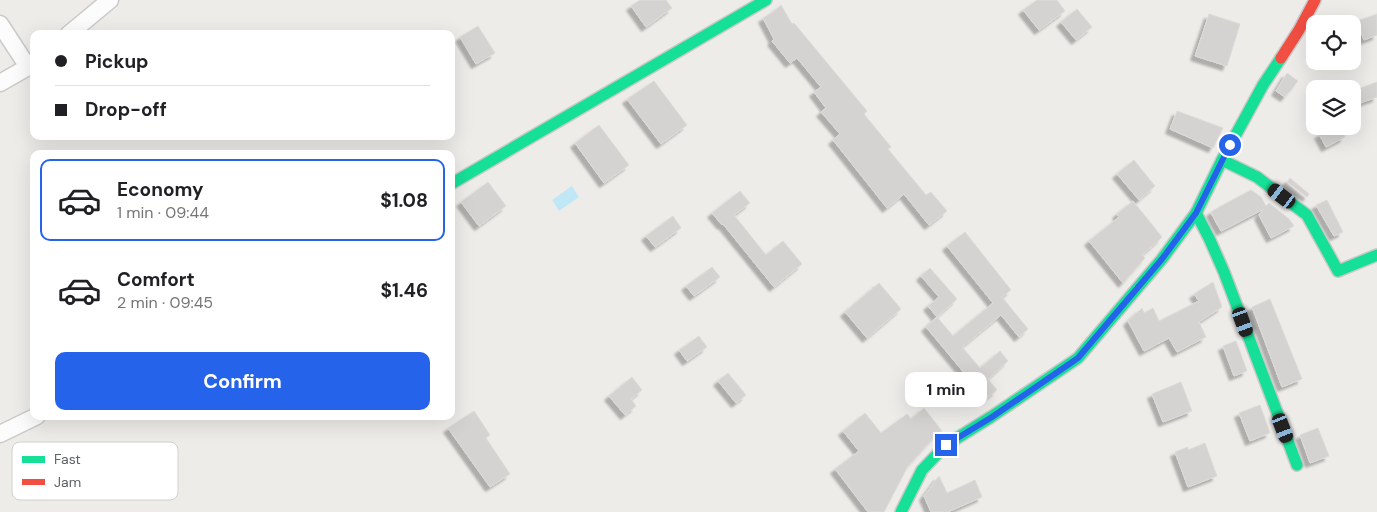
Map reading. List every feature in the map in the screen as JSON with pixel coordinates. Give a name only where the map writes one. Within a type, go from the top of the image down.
[{"type":"street","points":[[74,30],[110,0]]},
{"type":"street","points":[[455,182],[766,0]]},
{"type":"street","points":[[901,512],[922,470],[946,445],[992,417],[1078,358],[1162,259],[1196,213],[1222,160],[1263,85],[1316,0]]},
{"type":"street","points":[[0,24],[30,64]]},
{"type":"street","points":[[0,83],[30,66]]},
{"type":"street","points":[[1222,160],[1257,177],[1308,215],[1338,271],[1377,255]]},
{"type":"street","points":[[1196,213],[1224,272],[1296,465]]},
{"type":"street","points":[[0,434],[30,419]]},
{"type":"water","points":[[572,186],[579,197],[559,211],[552,200]]},
{"type":"building","points":[[640,0],[666,0],[672,8],[646,27],[631,6]]},
{"type":"building","points":[[1037,0],[1057,0],[1065,11],[1039,30],[1023,10]]},
{"type":"building","points":[[781,5],[792,24],[794,23],[867,111],[864,114],[891,147],[888,149],[926,195],[931,192],[947,211],[929,225],[904,194],[887,208],[833,140],[840,134],[821,112],[826,108],[814,92],[821,87],[797,58],[790,63],[772,41],[774,39],[763,18]]},
{"type":"building","points":[[1077,9],[1092,27],[1076,40],[1061,22]]},
{"type":"building","points":[[1209,14],[1240,24],[1227,66],[1195,56]]},
{"type":"building","points":[[1377,14],[1377,35],[1364,40],[1361,32],[1361,20]]},
{"type":"building","points":[[478,26],[495,53],[476,64],[460,37]]},
{"type":"building","points":[[1287,73],[1298,81],[1285,97],[1276,91]]},
{"type":"building","points":[[654,81],[687,125],[661,144],[627,99]]},
{"type":"building","points":[[1377,82],[1377,97],[1361,103],[1361,88]]},
{"type":"building","points":[[1177,111],[1223,128],[1213,148],[1170,129]]},
{"type":"building","points":[[599,125],[629,165],[604,183],[575,143]]},
{"type":"building","points":[[1320,135],[1344,135],[1345,137],[1326,147]]},
{"type":"building","points":[[1134,160],[1155,186],[1139,200],[1117,174]]},
{"type":"building","points":[[1290,178],[1309,194],[1307,197],[1287,182]]},
{"type":"building","points":[[488,182],[506,206],[479,226],[461,202]]},
{"type":"building","points":[[1251,190],[1261,197],[1266,206],[1269,203],[1289,219],[1294,226],[1271,238],[1259,215],[1264,209],[1221,231],[1211,213],[1212,211]]},
{"type":"building","points":[[740,191],[750,203],[734,215],[766,255],[783,241],[802,264],[774,287],[712,213]]},
{"type":"building","points":[[1327,200],[1343,232],[1334,236],[1316,205]]},
{"type":"building","points":[[1133,201],[1162,237],[1142,255],[1145,258],[1123,283],[1089,241],[1119,217],[1117,214]]},
{"type":"building","points":[[673,216],[681,228],[655,247],[646,236]]},
{"type":"building","points":[[965,232],[1011,290],[1002,297],[1028,329],[1019,337],[1001,315],[962,347],[980,368],[1000,351],[1008,361],[988,379],[997,390],[986,399],[926,327],[937,317],[953,336],[993,303],[947,246]]},
{"type":"building","points":[[712,267],[720,277],[694,296],[686,286]]},
{"type":"building","points":[[930,268],[957,299],[937,317],[928,306],[939,297],[921,276]]},
{"type":"building","points":[[1213,282],[1222,307],[1199,322],[1206,337],[1177,352],[1169,338],[1144,351],[1128,321],[1142,308],[1144,313],[1153,308],[1159,321],[1199,301],[1194,294]]},
{"type":"building","points":[[879,283],[901,309],[867,338],[845,312]]},
{"type":"building","points":[[1270,299],[1302,379],[1282,387],[1252,307]]},
{"type":"building","points":[[699,336],[707,347],[687,361],[679,350]]},
{"type":"building","points":[[1236,341],[1247,371],[1234,376],[1223,346]]},
{"type":"building","points":[[728,373],[746,395],[736,403],[718,381]]},
{"type":"building","points":[[632,377],[642,390],[631,399],[636,406],[625,415],[609,396]]},
{"type":"building","points":[[1181,382],[1192,411],[1163,422],[1152,394]]},
{"type":"building","points":[[1260,405],[1270,433],[1250,441],[1239,413]]},
{"type":"building","points":[[924,408],[942,431],[936,435],[908,466],[884,512],[868,512],[835,469],[859,451],[843,431],[865,413],[881,433],[907,414],[911,419]]},
{"type":"building","points":[[474,411],[490,435],[486,438],[510,474],[490,487],[448,428]]},
{"type":"building","points":[[1318,428],[1329,456],[1310,463],[1300,435]]},
{"type":"building","points":[[1205,443],[1217,476],[1188,487],[1175,452],[1188,447],[1188,450]]},
{"type":"building","points":[[939,476],[947,493],[975,480],[982,497],[948,512],[931,512],[924,496]]},
{"type":"traffic: fast","points":[[455,182],[766,0]]},
{"type":"traffic: fast","points":[[901,512],[922,470],[946,445],[1078,358],[1162,259],[1196,213],[1222,160],[1263,85],[1281,58]]},
{"type":"traffic: fast","points":[[1222,160],[1257,177],[1307,215],[1338,271],[1377,255]]},
{"type":"traffic: fast","points":[[1196,213],[1224,272],[1297,465]]},
{"type":"traffic: jam","points":[[1281,58],[1315,0]]},
{"type":"route","points":[[946,445],[992,417],[1078,358],[1162,259],[1196,213],[1230,145]]}]
